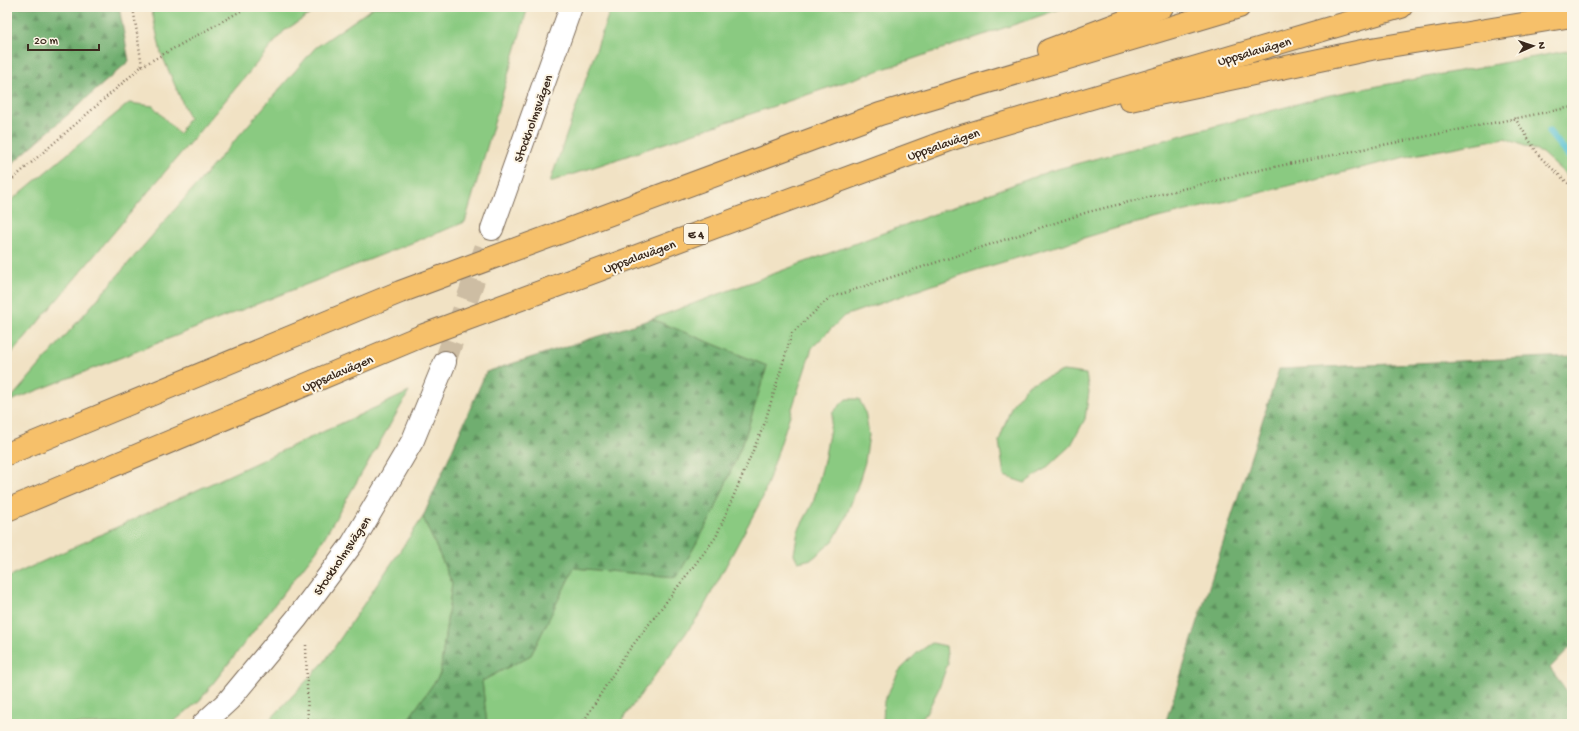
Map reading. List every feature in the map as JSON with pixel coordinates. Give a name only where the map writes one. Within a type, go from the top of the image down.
[{"type":"highway","points":[[7,454],[400,292],[880,114],[1162,7]]},
{"type":"highway","points":[[880,114],[1239,7]]},
{"type":"highway","name":"Uppsalavägen","points":[[7,510],[424,336],[955,138],[1401,7]]},
{"type":"highway","points":[[955,138],[1371,48],[1572,16]]},
{"type":"street","name":"Stockholmsvägen","points":[[492,229],[571,7]]},
{"type":"street","name":"Stockholmsvägen","points":[[202,724],[229,700],[287,630],[352,544],[413,440],[445,362]]},
{"type":"path","points":[[133,7],[142,66]]},
{"type":"path","points":[[7,184],[142,66],[248,7]]},
{"type":"path","points":[[582,724],[623,658],[716,537],[764,425],[792,333],[829,298],[1088,212],[1264,169],[1572,107]]},
{"type":"path","points":[[1515,118],[1540,156],[1572,187]]},
{"type":"path","points":[[306,640],[308,724]]},
{"type":"green space","points":[[7,7],[119,7],[129,61],[7,168]]},
{"type":"green space","points":[[151,7],[321,7],[284,31],[7,359],[7,204],[129,103],[153,106],[179,134],[189,118],[161,53]]},
{"type":"green space","points":[[374,7],[528,7],[465,222],[8,402],[315,48]]},
{"type":"green space","points":[[611,7],[1066,7],[550,182]]},
{"type":"green space","points":[[1572,50],[1572,180],[1542,153],[1505,138],[1414,155],[1117,228],[970,272],[844,316],[812,348],[763,497],[700,614],[619,724],[487,724],[482,681],[531,655],[574,568],[677,577],[713,514],[745,437],[767,366],[652,319],[1050,171],[1330,95]]},
{"type":"green space","points":[[652,319],[767,366],[745,437],[713,514],[677,577],[574,568],[531,655],[482,681],[487,724],[405,724],[440,674],[452,583],[423,517],[486,372]]},
{"type":"green space","points":[[1572,356],[1572,645],[1550,668],[1572,698],[1572,724],[1165,724],[1279,369]]},
{"type":"green space","points":[[1063,371],[1086,374],[1089,392],[1085,419],[1071,445],[1045,469],[1025,483],[1004,476],[999,441],[1012,405],[1029,384]]},
{"type":"green space","points":[[409,392],[317,550],[200,700],[171,724],[7,724],[7,578]]},
{"type":"green space","points":[[846,399],[859,399],[865,411],[869,435],[865,462],[845,519],[833,541],[812,559],[798,562],[794,554],[798,531],[813,503],[824,461],[833,412]]},
{"type":"green space","points":[[423,517],[452,583],[440,674],[405,724],[266,724],[325,661]]},
{"type":"green space","points":[[932,643],[946,646],[948,663],[939,688],[926,714],[913,724],[883,724],[884,701],[899,671],[917,653]]},
{"type":"waterway","points":[[1549,132],[1572,160]]},
{"type":"tunnel","points":[[445,362],[492,229]]}]
